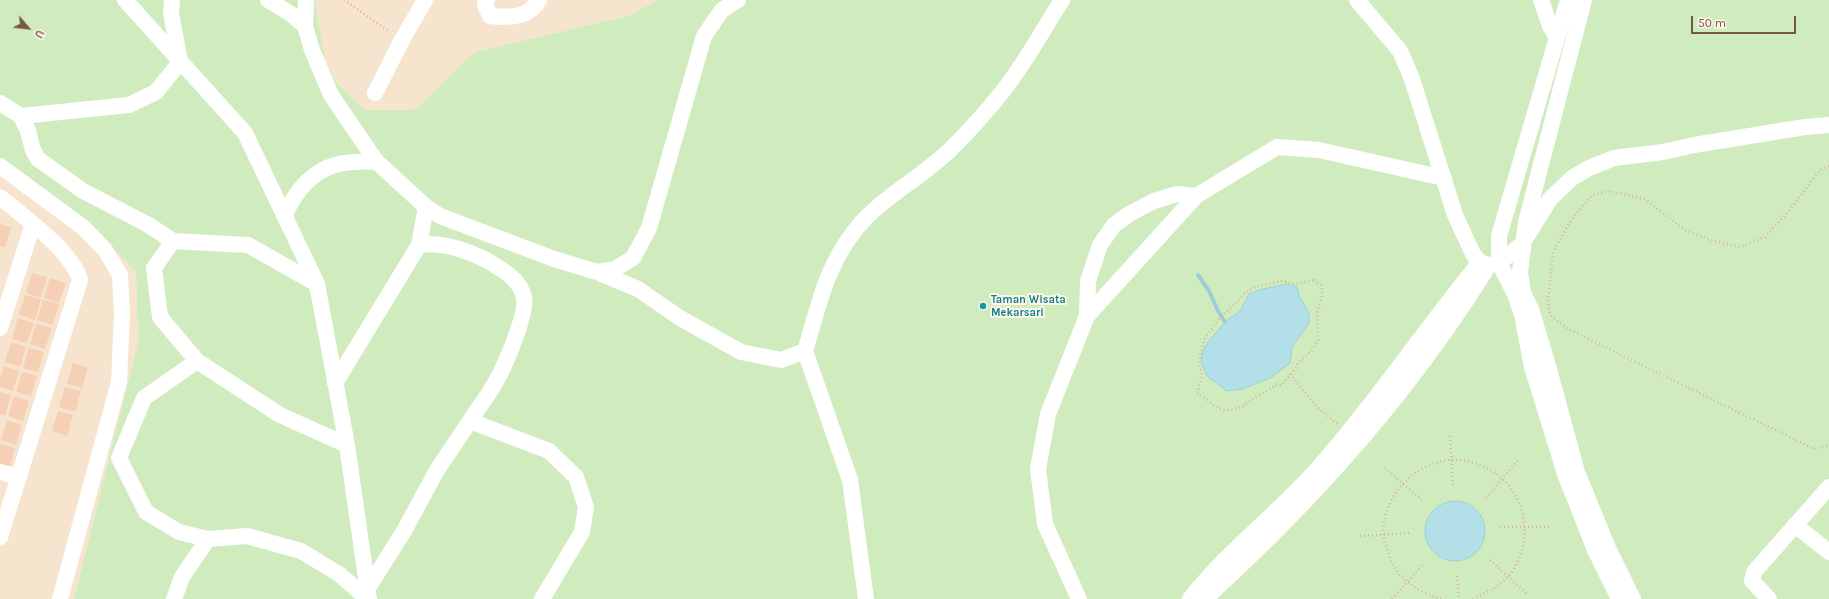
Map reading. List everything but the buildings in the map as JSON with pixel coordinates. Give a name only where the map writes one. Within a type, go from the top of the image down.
[{"type":"street","points":[[125,0],[245,133],[285,214],[317,284],[347,445],[368,595]]},
{"type":"street","points":[[20,116],[129,105],[156,92],[180,62],[171,13],[172,0]]},
{"type":"street","points":[[268,0],[291,14],[305,26]]},
{"type":"street","points":[[306,0],[305,26],[312,50],[331,95],[376,161],[426,208],[440,216],[554,259],[597,272],[638,289],[680,318],[742,352],[781,360],[805,352]]},
{"type":"street","points":[[375,93],[402,40],[425,0]]},
{"type":"street","points":[[487,0],[485,6],[490,16],[505,18],[530,12],[542,1]]},
{"type":"street","points":[[597,272],[615,269],[633,258],[649,228],[704,36],[722,10],[738,0]]},
{"type":"street","points":[[866,599],[850,480],[805,352],[822,291],[833,265],[849,238],[866,216],[931,168],[974,124],[1003,91],[1062,0]]},
{"type":"street","points":[[1357,0],[1400,51],[1412,79],[1455,215],[1464,237],[1489,263],[1515,294],[1522,316],[1532,367],[1565,474],[1595,550],[1619,599]]},
{"type":"street","points":[[1541,0],[1550,26],[1557,38]]},
{"type":"street","points":[[1190,599],[1216,587],[1280,527],[1335,470],[1374,424],[1467,301],[1489,263],[1499,236],[1568,0]]},
{"type":"street","points":[[1584,0],[1526,222],[1522,244],[1520,272],[1523,293],[1531,309],[1547,361],[1577,472],[1608,548],[1633,599]]},
{"type":"street","points":[[0,102],[20,116],[28,131],[33,150],[38,159],[83,191],[147,224],[173,241],[248,245],[317,284]]},
{"type":"street","points":[[1205,599],[1281,507],[1318,468],[1348,433],[1489,263],[1522,244],[1550,200],[1572,178],[1614,158],[1663,152],[1694,145],[1805,127],[1829,125]]},
{"type":"street","points":[[1087,316],[1196,196],[1276,147],[1319,150],[1444,178]]},
{"type":"street","points":[[285,214],[292,200],[312,176],[335,165],[376,161]]},
{"type":"street","points":[[0,166],[84,228],[105,250],[120,275],[122,314],[119,382],[60,599]]},
{"type":"street","points":[[1079,599],[1045,524],[1038,469],[1048,414],[1087,316],[1088,281],[1100,245],[1114,225],[1129,214],[1154,201],[1176,194],[1196,196]]},
{"type":"street","points":[[0,197],[33,224],[70,259],[80,280],[0,537]]},
{"type":"street","points":[[336,383],[419,245],[426,208]]},
{"type":"street","points":[[0,328],[33,224]]},
{"type":"street","points":[[173,241],[154,268],[160,317],[197,361],[280,415],[347,445]]},
{"type":"street","points":[[368,595],[437,470],[499,376],[520,325],[524,297],[515,280],[497,266],[473,254],[431,244],[419,245]]},
{"type":"street","points":[[197,361],[144,398],[119,458],[146,512],[179,532],[208,540],[247,536],[301,551],[339,574],[368,595]]},
{"type":"street","points":[[470,421],[548,451],[576,477],[586,506],[582,532],[542,599]]},
{"type":"street","points":[[0,472],[19,477]]},
{"type":"street","points":[[1769,599],[1752,581],[1754,572],[1829,487]]},
{"type":"street","points":[[1795,525],[1827,548]]},
{"type":"street","points":[[174,599],[182,577],[208,540]]},
{"type":"path","points":[[344,0],[402,40]]},
{"type":"path","points":[[1829,166],[1820,170],[1789,211],[1765,237],[1740,247],[1710,240],[1685,230],[1645,199],[1610,191],[1592,195],[1571,220],[1553,252],[1548,301],[1550,315],[1568,329],[1814,449],[1829,444]]},
{"type":"path","points":[[1314,280],[1318,282],[1322,288],[1322,297],[1317,312],[1318,340],[1312,350],[1298,363],[1296,368],[1290,374],[1282,385],[1274,385],[1272,388],[1238,408],[1224,410],[1211,404],[1206,398],[1197,392],[1202,376],[1199,360],[1205,338],[1222,315],[1232,308],[1246,293],[1255,287],[1280,281],[1292,284],[1314,280]]},
{"type":"path","points":[[1290,374],[1318,408],[1348,433]]},
{"type":"path","points":[[1450,436],[1450,460],[1453,486]]},
{"type":"path","points":[[1486,498],[1519,459]]},
{"type":"path","points":[[1441,599],[1420,592],[1393,566],[1383,535],[1387,511],[1402,483],[1425,467],[1450,460],[1480,465],[1503,479],[1520,505],[1525,527],[1524,545],[1513,571],[1493,591],[1473,599]]},
{"type":"path","points":[[1385,468],[1422,500]]},
{"type":"path","points":[[1500,526],[1551,527]]},
{"type":"path","points":[[1360,536],[1410,533]]},
{"type":"path","points":[[1490,560],[1526,594]]},
{"type":"path","points":[[1392,599],[1424,563]]},
{"type":"path","points":[[1457,576],[1459,599]]},
{"type":"shaded area","points":[[315,0],[658,0],[628,16],[474,52],[415,110],[365,110],[336,82],[325,61]]},
{"type":"shaded area","points":[[0,167],[83,220],[136,270],[138,342],[74,599],[0,599]]},
{"type":"green space","name":"Taman Wisata Mekarsari","points":[[0,0],[315,0],[325,61],[336,82],[365,110],[415,110],[474,52],[628,16],[658,0],[1829,0],[1829,599],[74,599],[138,342],[136,271],[83,220],[0,167]]},
{"type":"water","points":[[1288,284],[1297,287],[1299,296],[1309,313],[1309,323],[1292,347],[1290,363],[1272,377],[1242,389],[1227,391],[1207,376],[1201,361],[1203,351],[1208,342],[1225,322],[1240,311],[1249,294],[1259,290]]},
{"type":"water","points":[[1449,501],[1461,501],[1472,506],[1480,514],[1485,525],[1483,543],[1472,556],[1461,561],[1449,561],[1438,556],[1430,548],[1425,537],[1425,525],[1430,514],[1438,506]]},
{"type":"waterway","points":[[1198,275],[1209,291],[1225,322]]},
{"type":"place","name":"Taman Wisata Mekarsari","points":[[983,306]]}]
